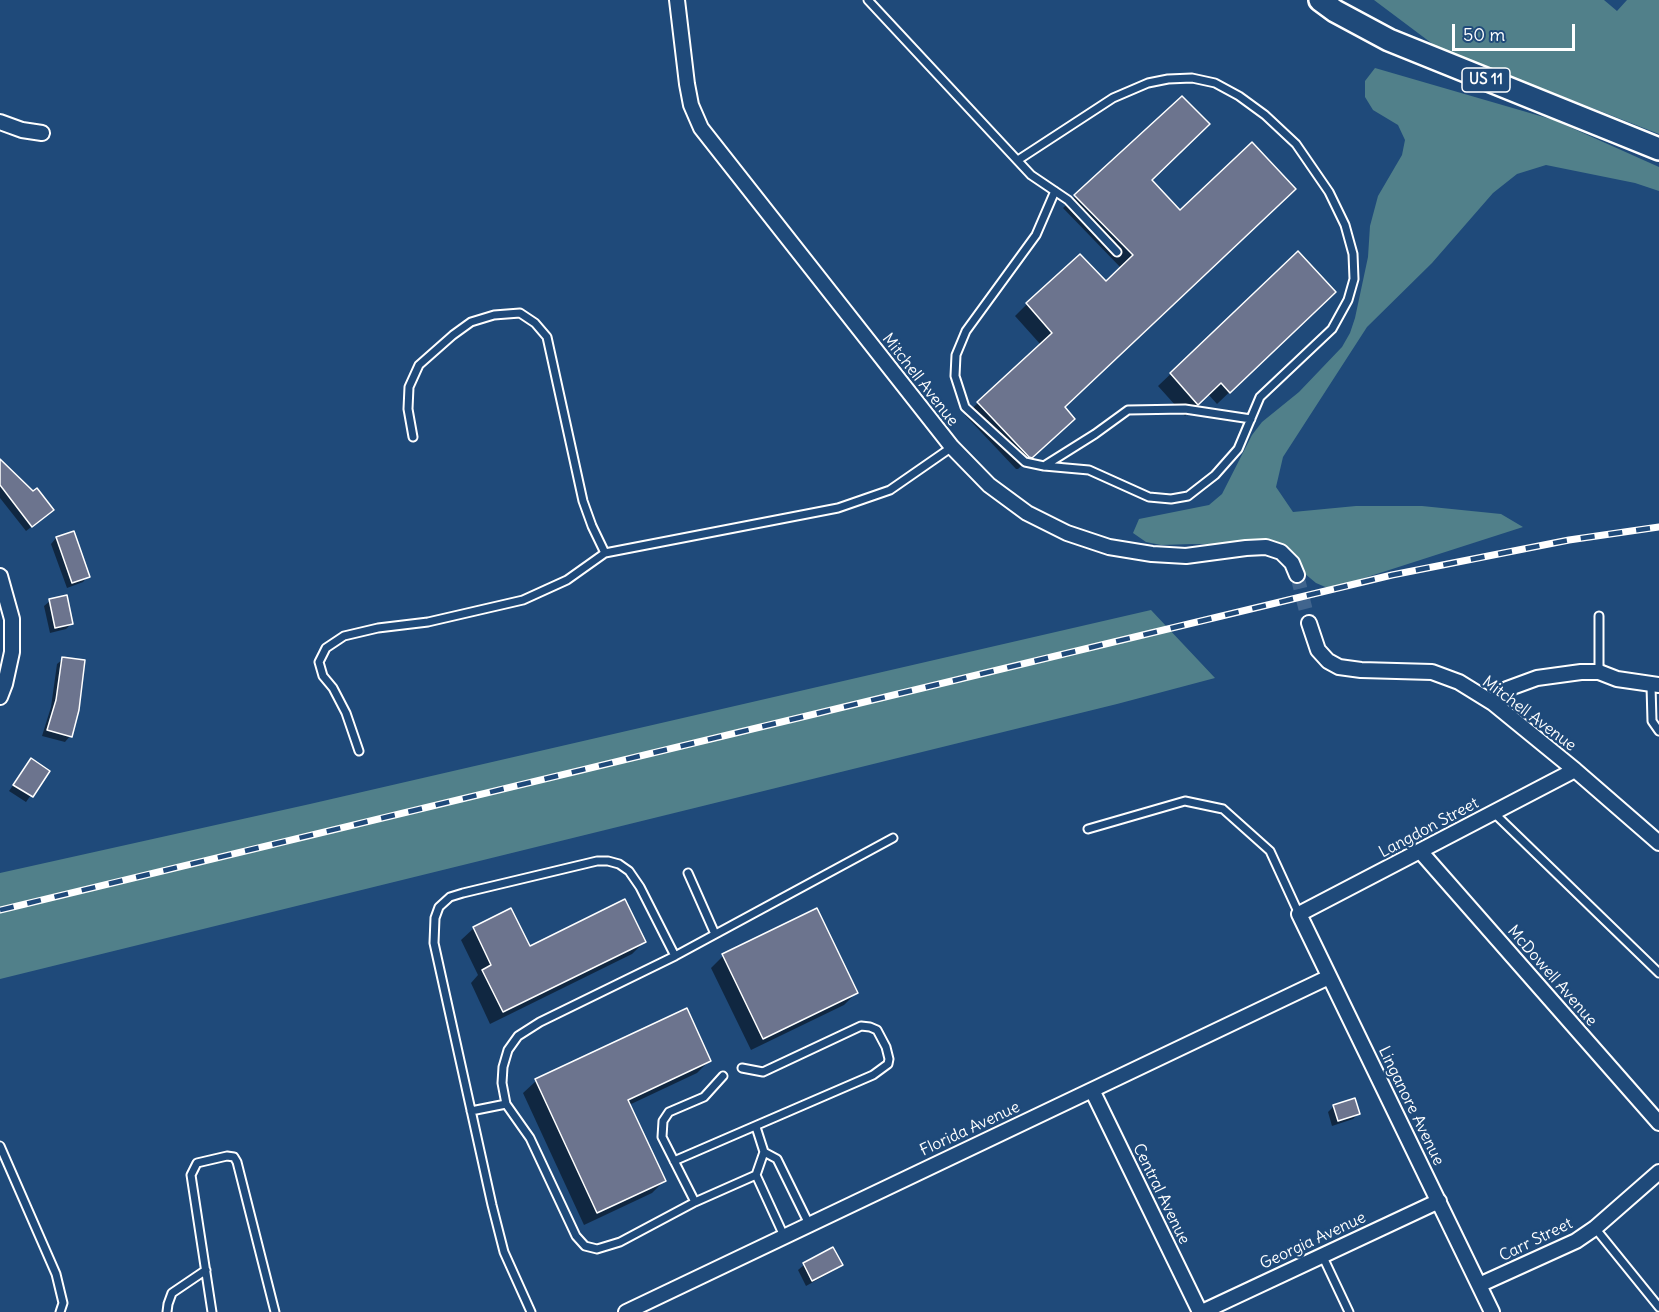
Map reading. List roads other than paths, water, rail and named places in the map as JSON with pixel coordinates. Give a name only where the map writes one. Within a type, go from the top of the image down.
[{"type":"main road","name":"US 11","points":[[1320,0],[1335,11],[1389,40],[1659,149]]},
{"type":"street","name":"Mitchell Avenue","points":[[677,0],[687,84],[691,105],[701,128],[952,447],[989,485],[1027,513],[1067,533],[1109,547],[1152,554],[1186,556],[1246,548],[1266,548],[1281,552],[1292,563],[1297,575]]},
{"type":"street","points":[[0,122],[22,130],[42,133]]},
{"type":"street","points":[[0,576],[12,619],[12,652],[0,697]]},
{"type":"street","name":"Mitchell Avenue","points":[[1309,623],[1318,650],[1328,662],[1339,667],[1432,672],[1459,682],[1493,703],[1659,843]]},
{"type":"street","points":[[1493,703],[1507,689],[1538,678],[1581,672],[1599,672],[1617,680],[1655,686]]},
{"type":"street","name":"Langdon Street","points":[[1299,914],[1575,770]]},
{"type":"street","name":"McDowell Avenue","points":[[1420,851],[1659,1123]]},
{"type":"street","name":"Linganore Avenue","points":[[1299,914],[1492,1312]]},
{"type":"street","name":"Florida Avenue","points":[[626,1312],[1329,977]]},
{"type":"street","name":"Central Avenue","points":[[1092,1090],[1201,1312]]},
{"type":"street","name":"Carr Street","points":[[1479,1285],[1576,1241],[1595,1228],[1659,1172]]},
{"type":"street","name":"Georgia Avenue","points":[[1201,1312],[1439,1201]]},
{"type":"lane","points":[[868,0],[1031,175],[1068,200],[1117,252]]},
{"type":"lane","points":[[1018,160],[1113,98],[1148,83],[1192,78],[1215,83],[1239,96],[1265,115],[1296,144],[1329,192],[1345,225],[1353,254],[1354,279],[1348,300],[1332,330],[1260,397],[1238,449],[1215,475],[1188,496],[1171,499],[1149,497],[1089,470],[1024,462],[965,407],[955,376],[956,355],[966,331],[1036,235],[1055,191]]},
{"type":"lane","points":[[413,437],[408,409],[409,387],[419,365],[471,322],[494,315],[520,313],[535,323],[548,337],[583,501],[605,553]]},
{"type":"lane","points":[[1044,466],[1128,410],[1185,409],[1251,419]]},
{"type":"lane","points":[[359,751],[346,713],[333,688],[323,676],[319,662],[326,648],[344,636],[378,628],[428,622],[523,600],[567,580],[605,553],[837,508],[890,490],[952,447]]},
{"type":"lane","points":[[1599,616],[1599,672]]},
{"type":"lane","points":[[1655,686],[1652,721],[1659,731]]},
{"type":"lane","points":[[1088,829],[1185,801],[1223,809],[1270,852],[1299,914]]},
{"type":"lane","points":[[1494,813],[1659,973]]},
{"type":"lane","points":[[756,1175],[695,1202],[620,1242],[597,1249],[585,1246],[576,1236],[530,1138],[506,1104],[502,1083],[503,1067],[508,1050],[518,1036],[540,1022],[675,956],[893,838]]},
{"type":"lane","points":[[531,1312],[504,1252],[471,1111],[434,942],[435,918],[439,907],[450,897],[597,861],[619,864],[630,871],[640,887],[675,956]]},
{"type":"lane","points":[[688,873],[715,934]]},
{"type":"lane","points":[[674,1161],[873,1075],[888,1064],[889,1059],[886,1047],[877,1030],[861,1026],[763,1072],[742,1068]]},
{"type":"lane","points":[[695,1202],[662,1137],[663,1120],[669,1112],[704,1097],[723,1076]]},
{"type":"lane","points":[[471,1111],[506,1104]]},
{"type":"lane","points":[[756,1127],[764,1152],[756,1175],[784,1236]]},
{"type":"lane","points":[[0,1146],[56,1274],[63,1303],[60,1312]]},
{"type":"lane","points":[[764,1152],[777,1159],[810,1224]]},
{"type":"lane","points":[[212,1312],[191,1175],[197,1163],[228,1156],[234,1157],[237,1162],[275,1312]]},
{"type":"lane","points":[[1595,1228],[1659,1307]]},
{"type":"lane","points":[[1322,1255],[1349,1312]]},
{"type":"lane","points":[[167,1312],[172,1293],[206,1270]]},
{"type":"tunnel","points":[[1297,575],[1309,623]]},
{"type":"railway","points":[[0,910],[1392,575],[1569,540],[1659,527]]}]
